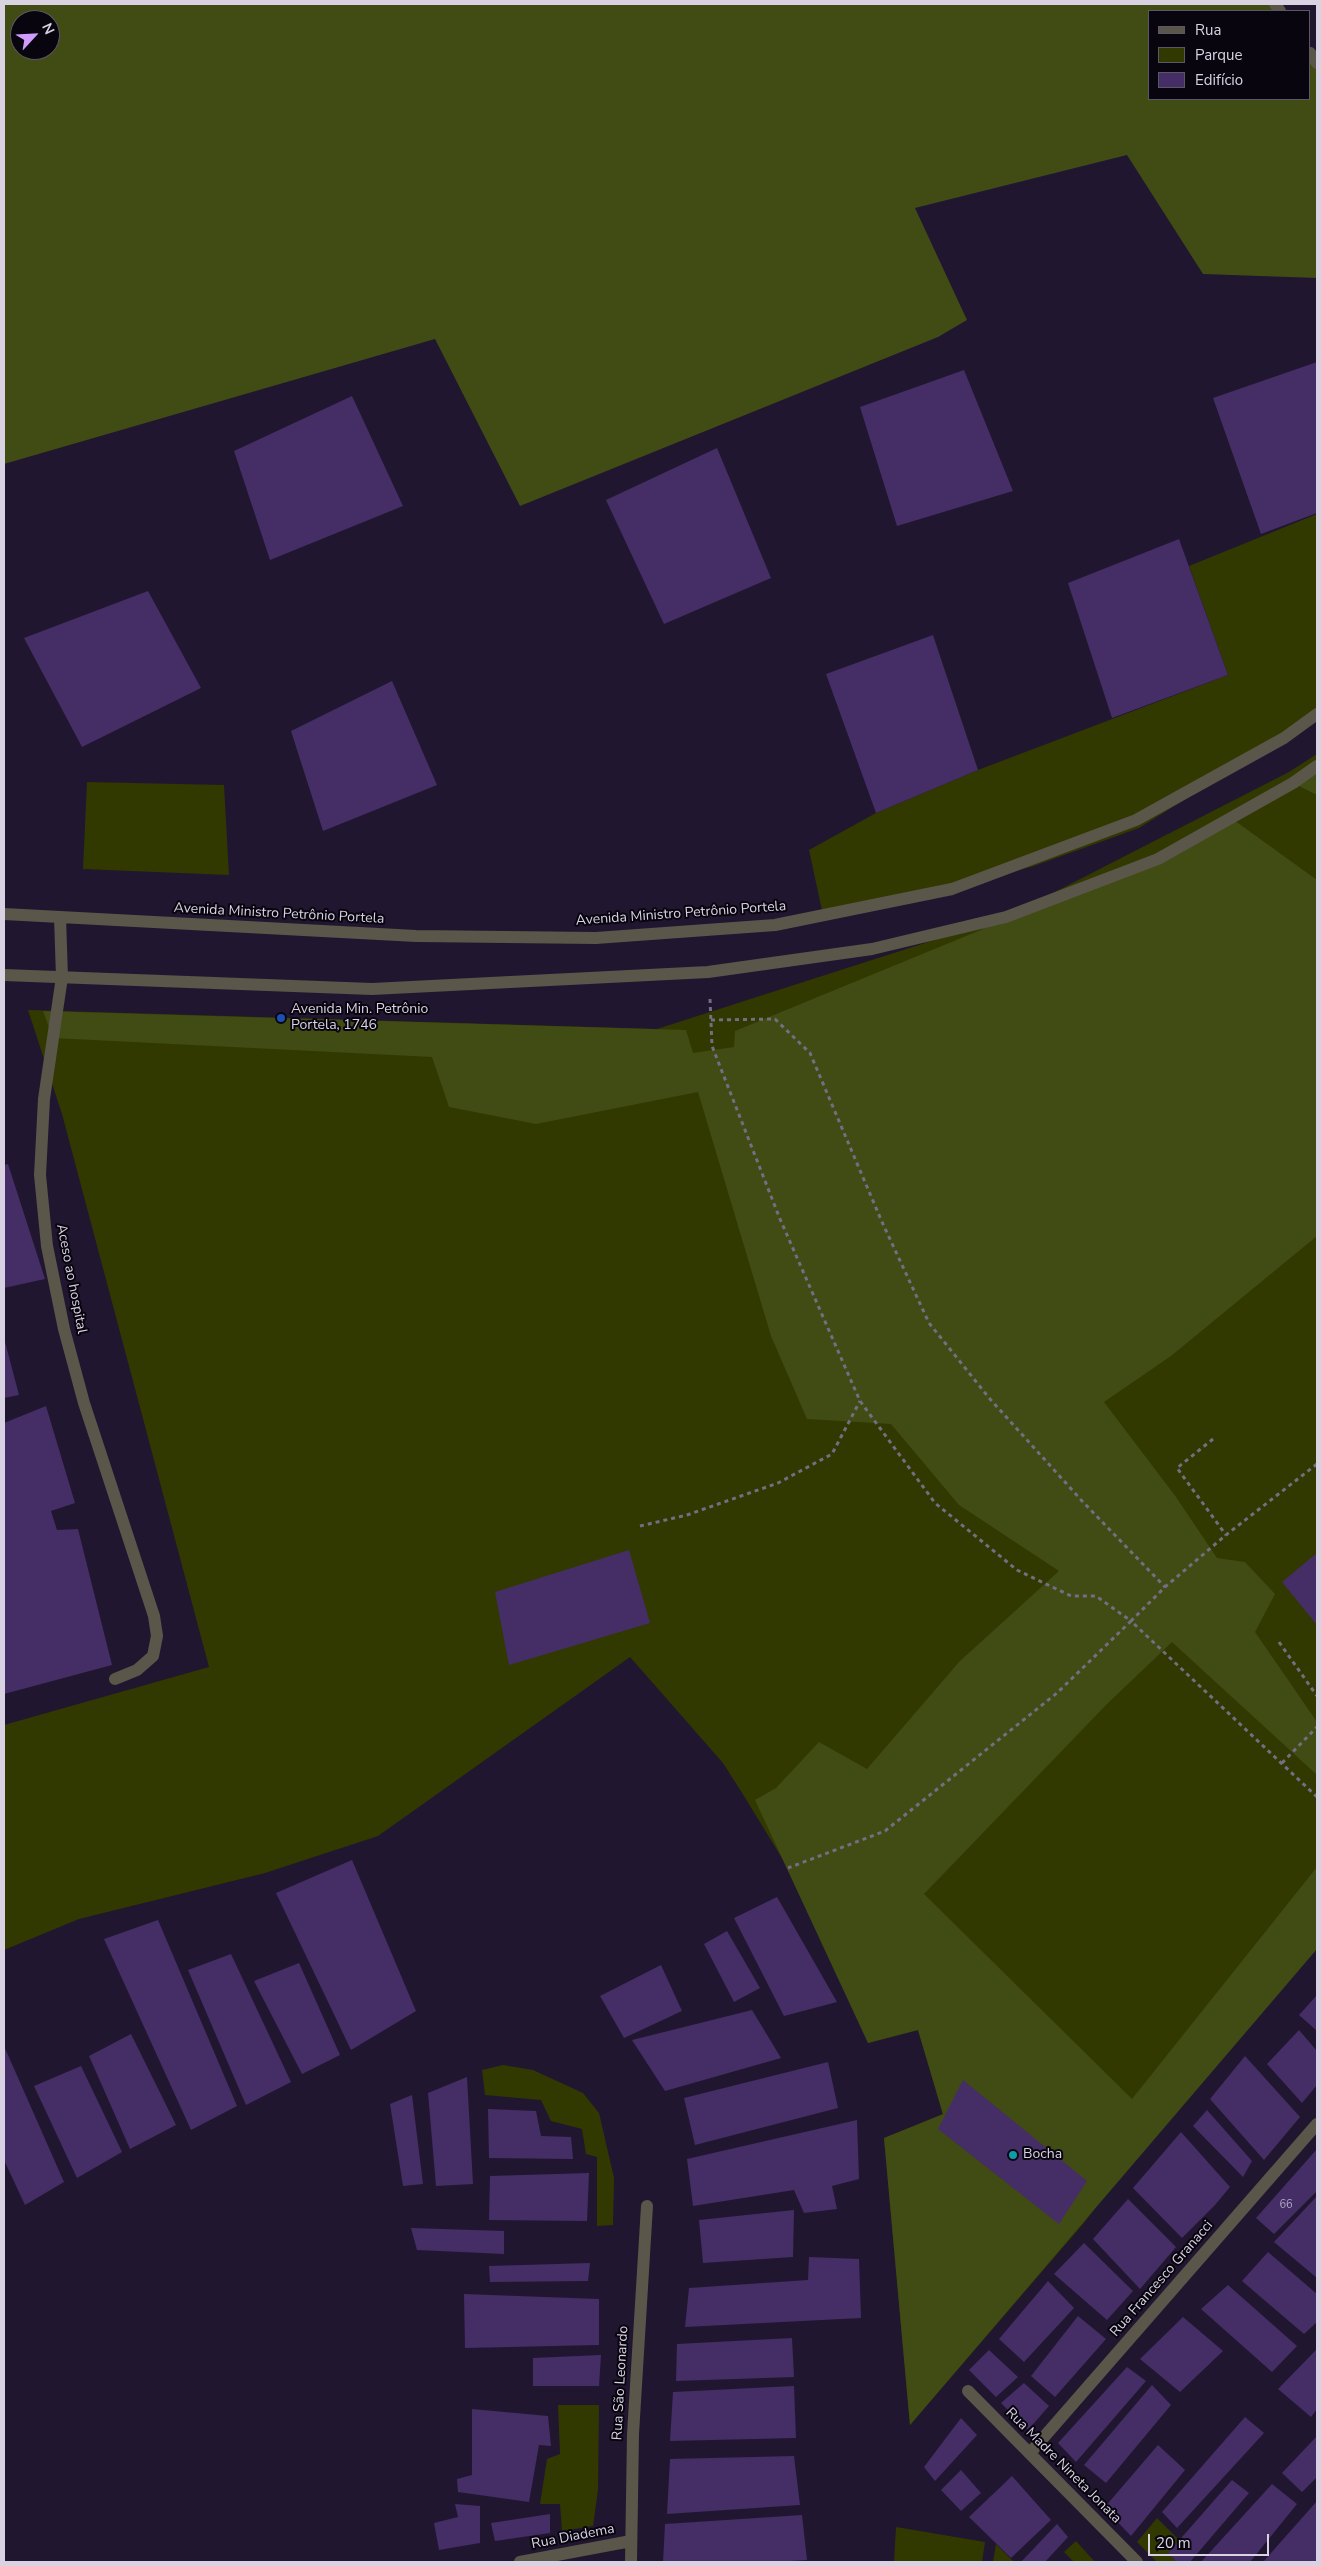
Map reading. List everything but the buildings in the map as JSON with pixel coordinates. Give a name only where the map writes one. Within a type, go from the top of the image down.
[{"type":"street","name":"Avenida Ministro Petrônio Portela","points":[[4,914],[460,937],[596,938],[775,925],[952,889],[1136,820],[1284,738],[1317,714]]},
{"type":"street","points":[[4,975],[372,990],[708,972],[872,949],[1006,917],[1158,860],[1293,783],[1317,766]]},
{"type":"street","name":"Aceso ao hospital","points":[[60,917],[62,977],[44,1099],[40,1175],[47,1246],[64,1329],[84,1403],[154,1616],[157,1636],[153,1656],[137,1670],[115,1679]]},
{"type":"street","name":"Rua Francesco Granacci","points":[[1030,2453],[1317,2124]]},
{"type":"street","name":"Rua São Leonardo","points":[[631,2562],[636,2377],[646,2206]]},
{"type":"street","name":"Rua Madre Nineta Jonata","points":[[968,2391],[1137,2562]]},
{"type":"street","name":"Rua Diadema","points":[[520,2562],[631,2541]]},
{"type":"path","points":[[708,972],[712,1046],[780,1219],[860,1401],[935,1503],[1017,1570],[1071,1596],[1096,1596],[1131,1621],[1317,1797]]},
{"type":"path","points":[[711,1020],[775,1019],[810,1053],[882,1222],[929,1323],[990,1399],[1083,1502],[1166,1587]]},
{"type":"path","points":[[640,1526],[687,1515],[778,1482],[832,1454],[860,1401]]},
{"type":"path","points":[[1213,1438],[1177,1468],[1226,1535]]},
{"type":"path","points":[[788,1868],[885,1831],[1056,1693],[1166,1587],[1226,1535],[1317,1464]]},
{"type":"path","points":[[1279,1642],[1317,1696]]},
{"type":"path","points":[[1282,1763],[1317,1727]]},
{"type":"green space","points":[[4,4],[1275,4],[1280,10],[1148,10],[1148,100],[1311,100],[1311,54],[1317,63],[1317,278],[1203,274],[1127,155],[915,208],[967,320],[938,337],[520,506],[435,339],[4,464]]},
{"type":"green space","points":[[1317,514],[1317,714],[1284,738],[1139,828],[1034,866],[952,889],[823,915],[809,850],[876,813],[978,770],[1228,675],[1189,566]]},
{"type":"green space","points":[[1317,754],[1317,1914],[1083,2224],[910,2425],[884,2138],[943,2115],[918,2030],[868,2043],[832,1952],[788,1868],[744,1796],[723,1763],[630,1657],[378,1836],[265,1873],[79,1919],[4,1950],[4,1725],[209,1667],[62,1114],[28,1010],[657,1029],[1006,917],[1289,772]]},
{"type":"green space","points":[[1317,766],[1317,795],[1293,783]]},
{"type":"green space","points":[[87,782],[224,785],[229,875],[83,869]]},
{"type":"green space","points":[[1231,818],[1317,880],[1317,1236],[1171,1356],[1104,1402],[1176,1497],[1217,1558],[1245,1562],[1275,1594],[1255,1632],[1317,1722],[1317,1775],[1172,1642],[1107,1704],[924,1894],[1132,2099],[1317,1867],[1317,1949],[910,2425],[884,2138],[943,2114],[918,2030],[868,2043],[755,1800],[776,1788],[819,1742],[867,1769],[959,1662],[1059,1571],[959,1505],[891,1424],[807,1419],[771,1336],[698,1092],[536,1124],[449,1107],[432,1057],[53,1038],[43,1011],[686,1030],[693,1053],[734,1047],[735,1031],[1095,883]]},
{"type":"green space","points":[[503,2065],[533,2070],[583,2093],[599,2113],[614,2178],[613,2225],[597,2226],[597,2157],[586,2154],[582,2129],[551,2121],[541,2100],[485,2095],[482,2070]]},
{"type":"green space","points":[[558,2405],[599,2405],[598,2490],[593,2526],[562,2531],[560,2504],[540,2504],[547,2459],[560,2454]]},
{"type":"green space","points":[[1157,2518],[1180,2541],[1168,2553],[1177,2562],[1157,2562],[1137,2542]]},
{"type":"green space","points":[[896,2527],[985,2542],[982,2562],[894,2562]]},
{"type":"green space","points":[[1076,2541],[1095,2562],[1074,2562],[1064,2552]]},
{"type":"green space","points":[[996,2544],[1014,2562],[993,2562]]},
{"type":"place","name":"Avenida Min. Petrônio Portela, 1746","points":[[281,1018]]},
{"type":"place","name":"Bocha","points":[[1013,2155]]}]
